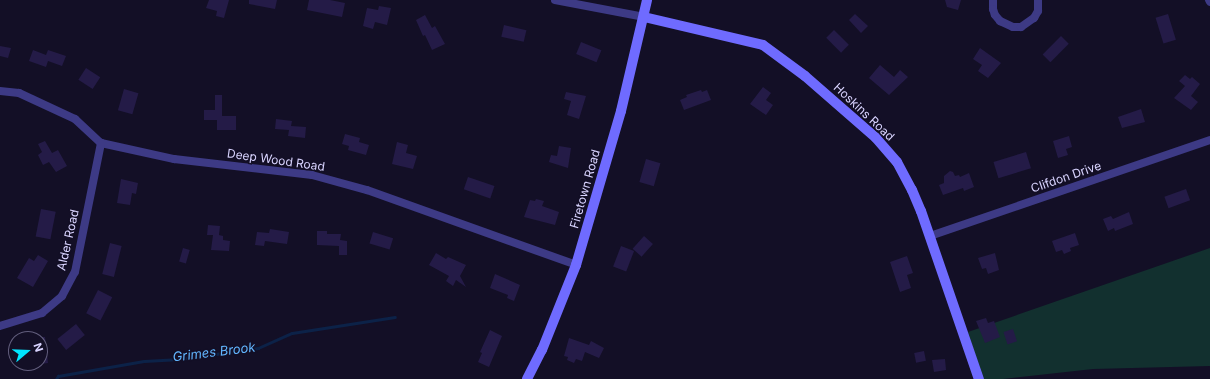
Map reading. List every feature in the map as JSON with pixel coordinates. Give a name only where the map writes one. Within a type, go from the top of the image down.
[{"type":"street","points":[[554,0],[644,17]]},
{"type":"street","name":"Firetown Road","points":[[527,379],[542,350],[576,265],[621,111],[647,0]]},
{"type":"street","points":[[993,0],[996,16],[1000,21],[1013,27],[1028,24],[1034,18],[1038,12],[1038,0]]},
{"type":"street","name":"Hoskins Road","points":[[644,17],[764,45],[805,76],[880,143],[897,162],[912,190],[930,236],[979,379]]},
{"type":"street","name":"Deep Wood Road","points":[[0,91],[19,93],[74,119],[101,143],[174,159],[312,175],[367,190],[576,265]]},
{"type":"street","name":"Clifdon Drive","points":[[930,236],[1210,140]]},
{"type":"street","name":"Alder Road","points":[[0,326],[42,313],[62,296],[75,272],[101,143]]},
{"type":"green space","points":[[1210,248],[1210,366],[1093,369],[1003,379],[983,379],[968,332]]},
{"type":"building","points":[[209,0],[229,0],[224,18],[216,16],[217,11],[206,8]]},
{"type":"building","points":[[249,0],[277,0],[275,9],[249,4]]},
{"type":"building","points":[[309,0],[330,0],[345,3],[342,17],[307,10]]},
{"type":"building","points":[[945,0],[961,0],[958,10],[947,7]]},
{"type":"building","points":[[379,6],[391,8],[387,25],[375,22],[373,29],[363,26],[367,8],[378,10]]},
{"type":"building","points":[[855,14],[868,26],[861,33],[849,20]]},
{"type":"building","points":[[1168,14],[1176,40],[1163,44],[1156,18]]},
{"type":"building","points":[[425,15],[432,28],[435,26],[445,44],[432,50],[425,35],[423,36],[416,20]]},
{"type":"building","points":[[504,25],[526,30],[524,42],[501,37]]},
{"type":"building","points":[[834,30],[849,45],[841,53],[826,38]]},
{"type":"building","points":[[1061,36],[1069,44],[1050,62],[1043,54]]},
{"type":"building","points":[[581,42],[601,50],[597,62],[576,54]]},
{"type":"building","points":[[0,46],[11,48],[8,58],[0,56]]},
{"type":"building","points":[[980,48],[1001,63],[988,78],[978,71],[982,65],[973,59]]},
{"type":"building","points":[[33,50],[46,55],[48,50],[66,56],[62,66],[48,61],[46,67],[29,61]]},
{"type":"building","points":[[880,65],[894,77],[900,70],[908,77],[889,95],[869,78]]},
{"type":"building","points":[[86,68],[100,77],[93,89],[78,80]]},
{"type":"building","points":[[1185,75],[1190,79],[1192,77],[1200,84],[1191,96],[1198,102],[1191,110],[1174,98],[1185,86],[1179,81]]},
{"type":"building","points":[[763,87],[771,93],[766,100],[773,105],[766,115],[750,104]]},
{"type":"building","points":[[124,89],[138,93],[132,114],[118,110]]},
{"type":"building","points":[[701,90],[702,92],[707,90],[711,100],[684,110],[680,100],[687,97],[686,95]]},
{"type":"building","points":[[566,92],[586,96],[579,119],[567,115],[571,101],[564,99]]},
{"type":"building","points":[[215,95],[222,95],[222,116],[236,116],[236,130],[217,130],[217,120],[204,120],[204,110],[215,110]]},
{"type":"building","points":[[1141,109],[1145,122],[1122,128],[1118,117]]},
{"type":"building","points":[[276,119],[292,121],[291,126],[306,127],[305,138],[288,136],[289,130],[275,129]]},
{"type":"building","points":[[345,134],[360,138],[359,142],[369,145],[366,155],[348,150],[349,146],[342,144]]},
{"type":"building","points":[[1069,136],[1072,147],[1066,149],[1068,155],[1058,158],[1053,141]]},
{"type":"building","points":[[45,141],[52,153],[58,150],[67,166],[56,172],[49,162],[43,165],[38,155],[42,152],[38,144]]},
{"type":"building","points":[[397,142],[408,145],[406,153],[417,156],[413,169],[392,164]]},
{"type":"building","points":[[559,146],[571,148],[568,168],[549,162],[551,155],[557,156]]},
{"type":"building","points":[[1026,152],[1031,168],[998,178],[993,162]]},
{"type":"building","points":[[646,159],[660,163],[654,186],[639,182]]},
{"type":"building","points":[[950,171],[953,172],[955,176],[959,175],[960,177],[969,173],[974,187],[964,191],[963,188],[943,195],[939,185],[944,183],[944,176]]},
{"type":"building","points":[[468,177],[494,186],[490,198],[464,189]]},
{"type":"building","points":[[121,179],[138,183],[136,194],[132,193],[130,205],[117,203]]},
{"type":"building","points":[[1186,189],[1190,200],[1168,208],[1164,197]]},
{"type":"building","points":[[536,199],[544,201],[542,206],[559,212],[555,225],[524,217],[530,200],[535,201]]},
{"type":"building","points":[[41,209],[56,212],[50,239],[36,236]]},
{"type":"building","points":[[1129,212],[1133,224],[1115,231],[1114,228],[1108,231],[1103,219],[1111,216],[1113,219]]},
{"type":"building","points":[[208,225],[220,226],[219,235],[223,236],[223,240],[230,241],[229,251],[211,250],[213,235],[207,235]]},
{"type":"building","points":[[270,229],[289,232],[287,244],[265,241],[264,246],[255,245],[257,232],[269,233]]},
{"type":"building","points":[[317,231],[327,231],[327,234],[341,234],[340,240],[347,241],[347,255],[339,255],[339,246],[317,245]]},
{"type":"building","points":[[373,232],[393,238],[390,250],[369,243]]},
{"type":"building","points":[[1075,233],[1079,245],[1070,248],[1071,251],[1064,254],[1062,250],[1056,252],[1052,241]]},
{"type":"building","points":[[644,236],[653,244],[642,257],[633,249]]},
{"type":"building","points":[[110,243],[122,246],[114,277],[102,274]]},
{"type":"building","points":[[621,246],[634,251],[626,272],[613,267]]},
{"type":"building","points":[[183,248],[190,250],[186,263],[179,261]]},
{"type":"building","points":[[436,253],[446,259],[448,257],[466,265],[460,276],[466,287],[456,280],[453,286],[446,281],[449,276],[429,265]]},
{"type":"building","points":[[995,253],[999,270],[988,274],[986,268],[982,269],[978,258]]},
{"type":"building","points":[[38,255],[48,261],[33,287],[17,278],[29,258],[34,261]]},
{"type":"building","points":[[907,256],[913,273],[907,275],[911,288],[900,292],[890,262]]},
{"type":"building","points":[[495,274],[520,285],[514,301],[507,298],[508,295],[490,288]]},
{"type":"building","points":[[98,290],[112,297],[100,320],[86,313]]},
{"type":"building","points":[[986,318],[988,323],[994,321],[1000,337],[985,343],[976,321]]},
{"type":"building","points":[[76,324],[85,335],[66,350],[57,339]]},
{"type":"building","points":[[1013,329],[1017,341],[1008,344],[1003,332]]},
{"type":"building","points":[[490,330],[502,336],[489,367],[478,362],[482,353],[480,352]]},
{"type":"building","points":[[569,338],[589,345],[591,341],[604,348],[599,358],[585,352],[582,361],[576,359],[574,363],[567,360],[568,357],[564,356]]},
{"type":"building","points":[[924,351],[926,361],[916,363],[914,353]]},
{"type":"building","points":[[945,359],[946,370],[934,372],[932,360]]},
{"type":"waterway","name":"Grimes Brook","points":[[56,379],[58,376],[144,361],[180,359],[258,348],[292,333],[395,317]]}]
